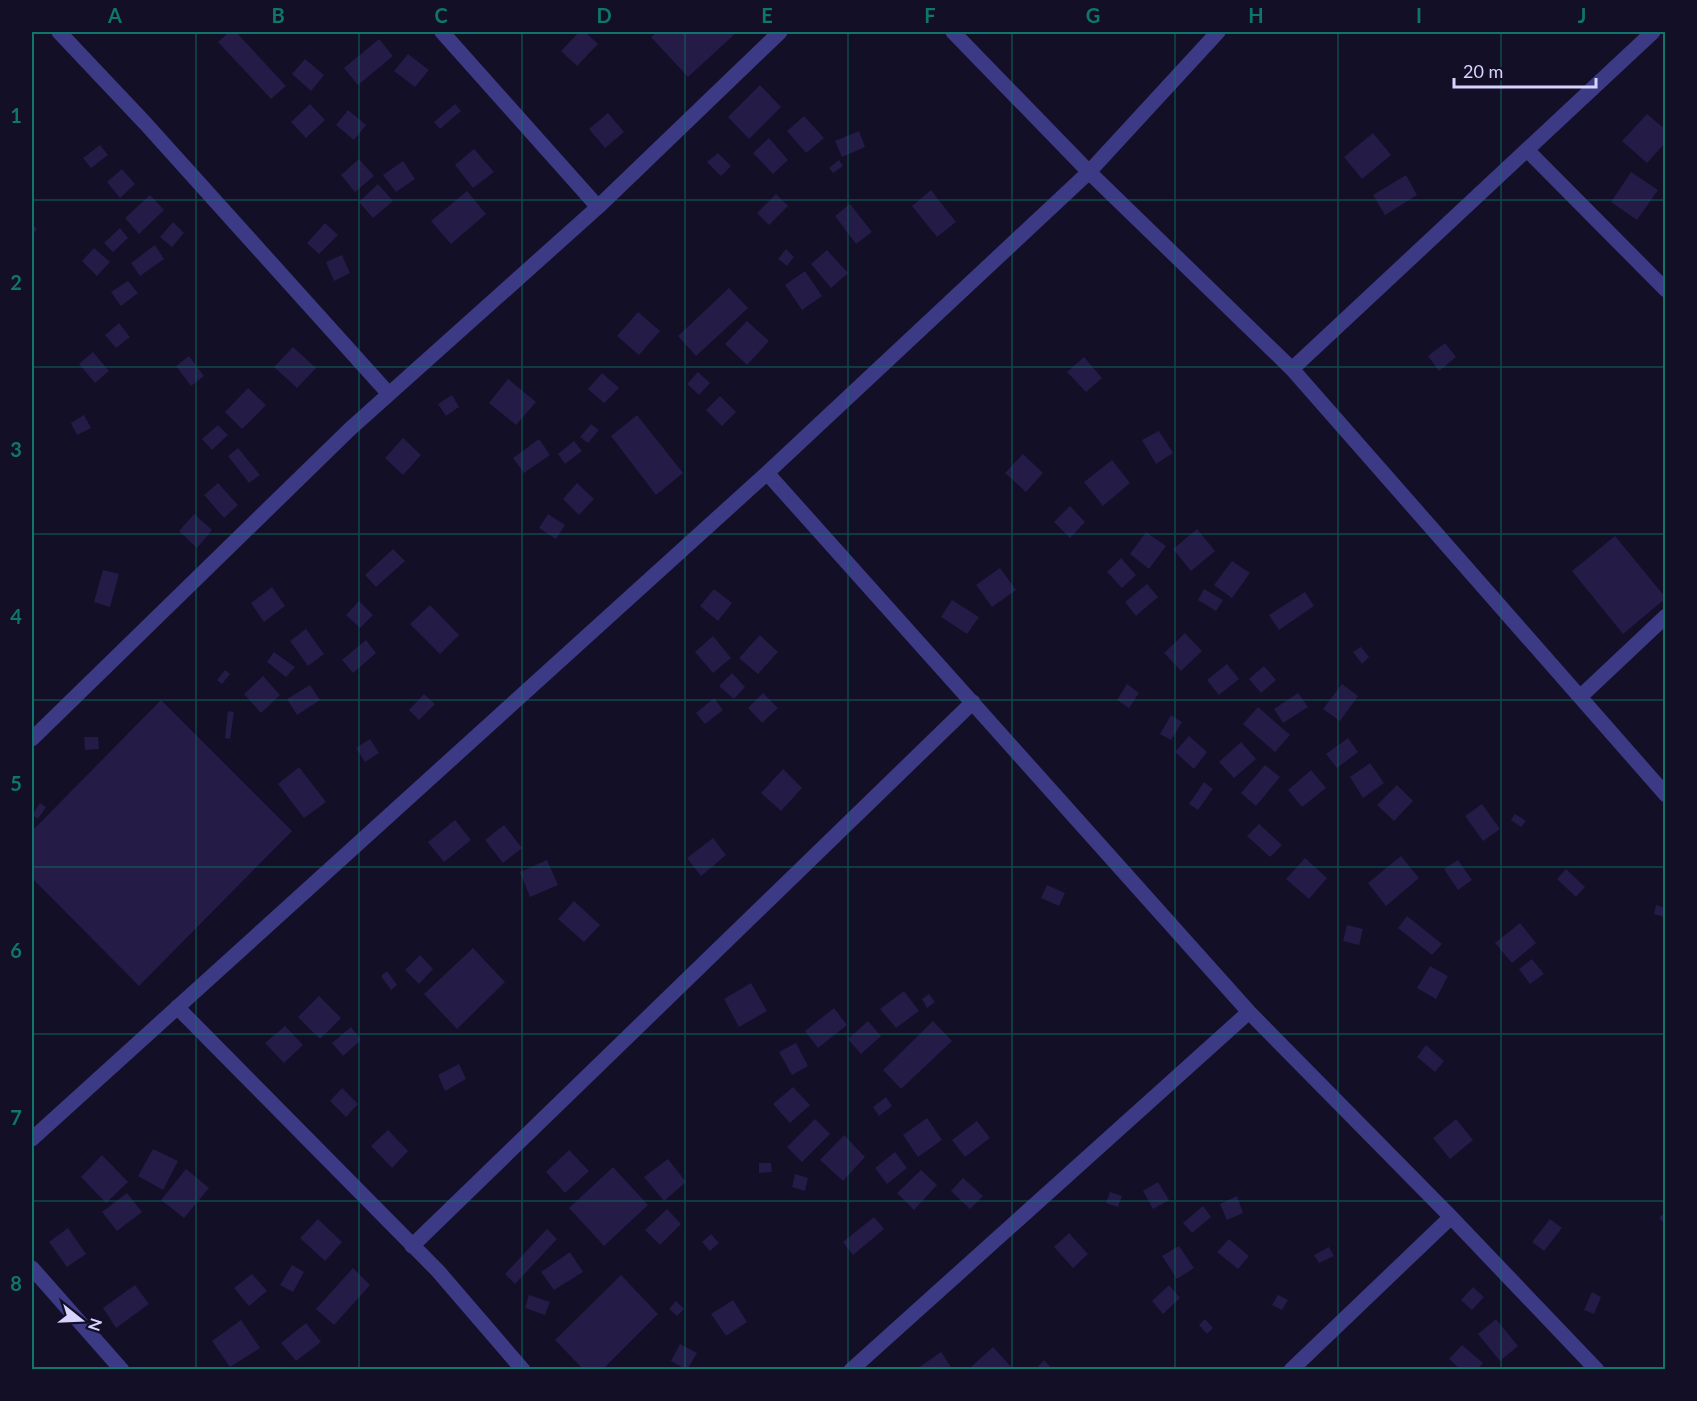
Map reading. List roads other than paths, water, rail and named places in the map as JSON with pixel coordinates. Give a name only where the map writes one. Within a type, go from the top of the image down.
[{"type":"street","points":[[59,32],[145,123],[389,394]]},
{"type":"street","points":[[442,32],[598,207]]},
{"type":"street","points":[[32,740],[342,438],[598,207],[780,32]]},
{"type":"street","points":[[952,32],[1089,172],[1292,369],[1665,795]]},
{"type":"street","points":[[32,1139],[767,473],[1089,172],[1218,32]]},
{"type":"street","points":[[1292,369],[1653,32]]},
{"type":"street","points":[[1527,150],[1665,290]]},
{"type":"street","points":[[767,473],[1249,1012],[1451,1217],[1597,1370]]},
{"type":"street","points":[[1580,697],[1665,616]]},
{"type":"street","points":[[412,1246],[973,702]]},
{"type":"street","points":[[177,1007],[438,1271],[523,1370]]},
{"type":"street","points":[[851,1370],[1249,1012]]},
{"type":"street","points":[[1291,1370],[1451,1217]]},
{"type":"street","points":[[32,1268],[122,1370]]}]
